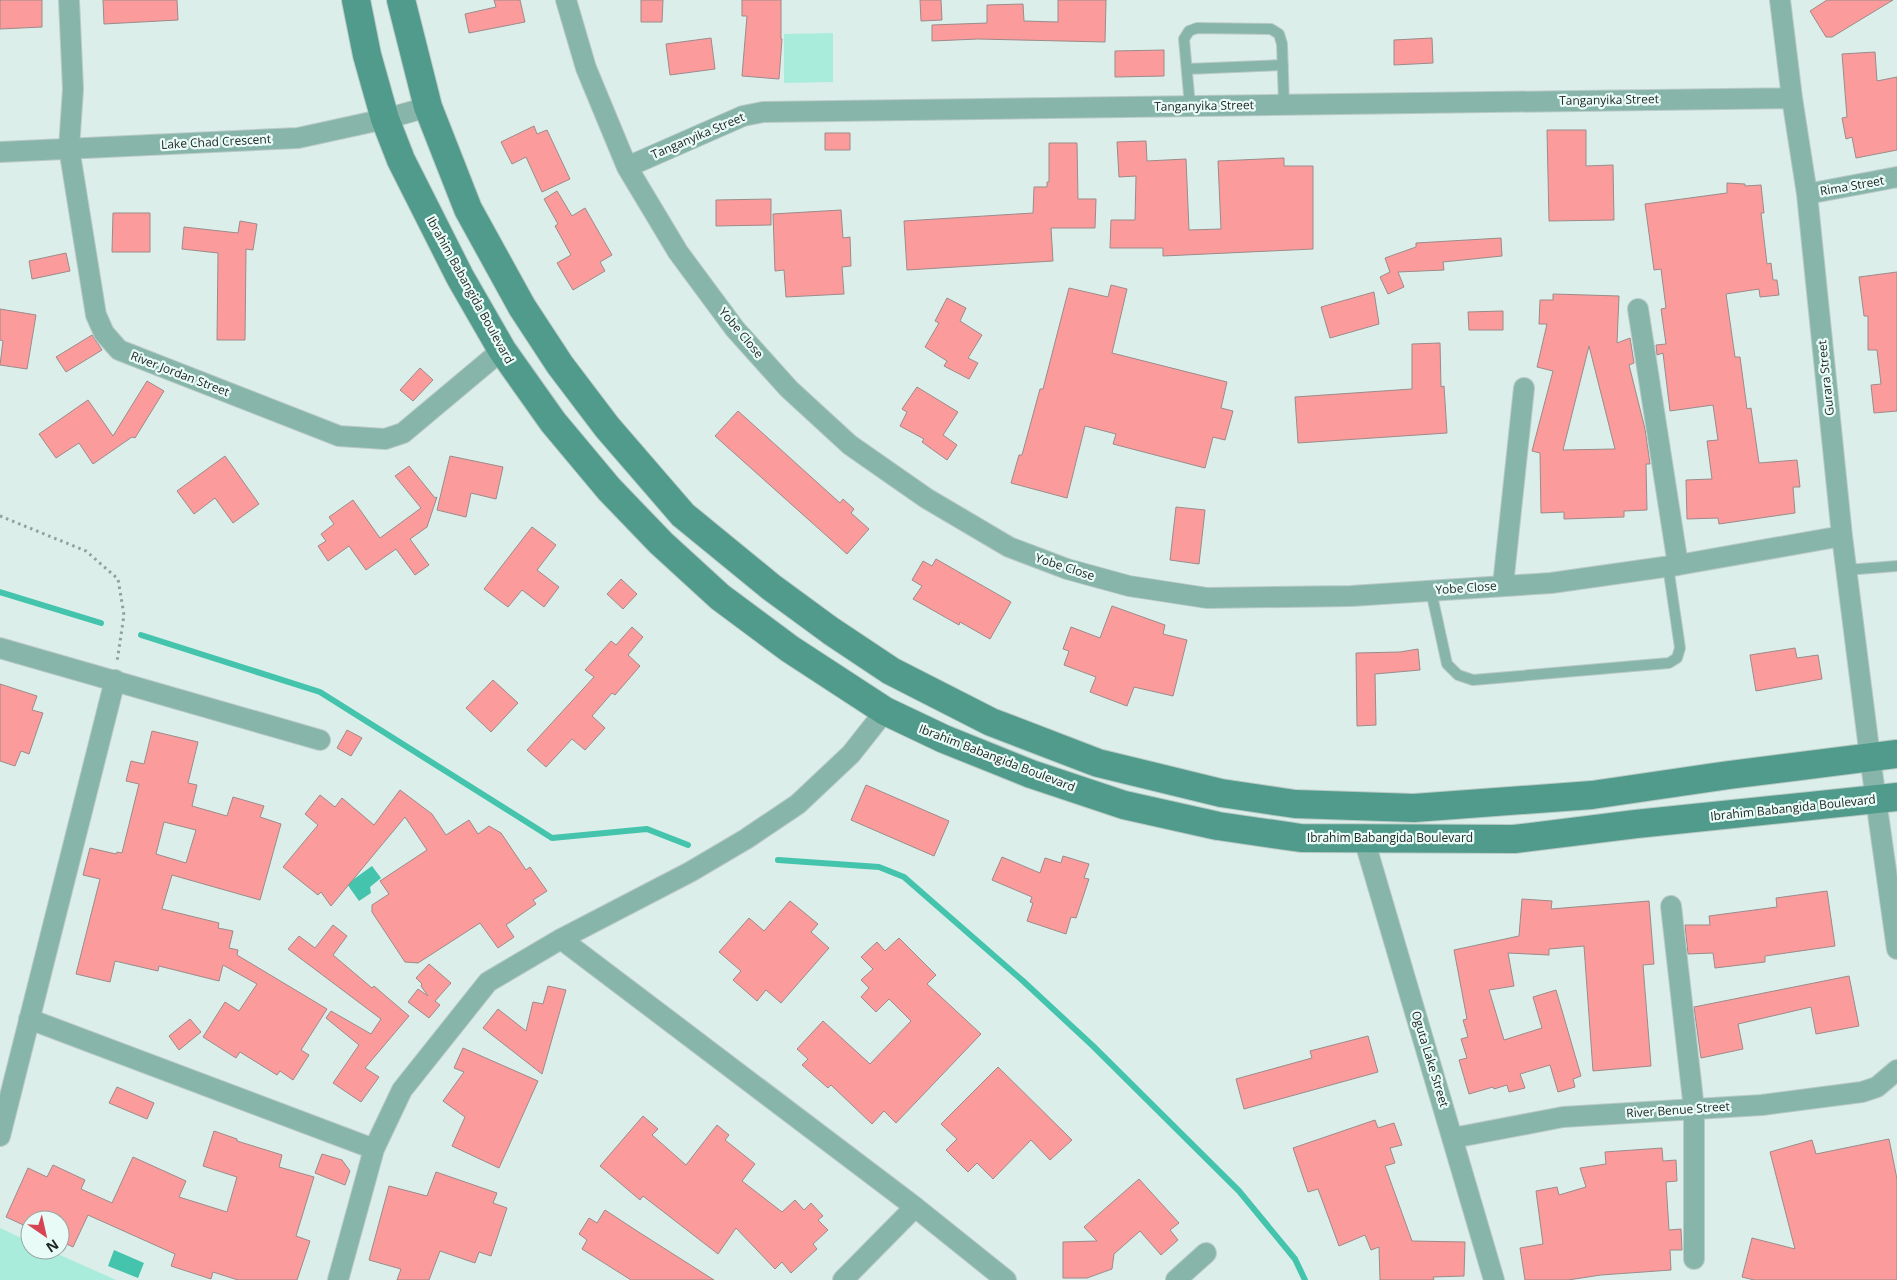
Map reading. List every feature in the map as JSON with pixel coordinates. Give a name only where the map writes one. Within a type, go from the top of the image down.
[{"type":"street","name":"River Jordan Street","points":[[69,0],[73,90],[69,148],[96,315],[104,333],[119,350],[339,436],[384,439],[403,433],[502,350]]},
{"type":"street","name":"Ibrahim Babangida Boulevard","points":[[356,0],[385,119],[401,160],[460,277],[502,350],[553,422],[610,489],[661,543],[720,597],[790,648],[884,711],[944,740],[1031,774],[1124,805],[1218,826],[1301,838],[1514,839],[1636,824],[1886,798]]},
{"type":"street","points":[[401,0],[428,107],[468,209],[522,307],[560,365],[607,427],[683,515],[771,587],[831,631],[892,671],[991,722],[1098,764],[1221,793],[1295,804],[1414,808],[1592,795],[1897,754]]},
{"type":"street","name":"Yobe Close","points":[[566,0],[586,68],[626,167],[684,259],[735,329],[790,389],[850,445],[926,498],[1008,546],[1067,569],[1129,586],[1207,598],[1351,596],[1551,583],[1673,565],[1842,536]]},
{"type":"street","name":"Gurara Street","points":[[1780,0],[1792,98],[1807,194],[1842,536],[1870,757],[1886,798]]},
{"type":"street","name":"Tanganyika Street","points":[[626,167],[743,116],[763,112],[1792,98]]},
{"type":"street","name":"Lake Chad Crescent","points":[[0,152],[298,138],[385,119],[428,107]]},
{"type":"street","name":"Rima Street","points":[[1807,194],[1897,177]]},
{"type":"street","points":[[1638,309],[1673,565]]},
{"type":"street","points":[[1503,585],[1524,388]]},
{"type":"street","points":[[0,648],[320,740]]},
{"type":"street","points":[[0,1136],[115,680]]},
{"type":"street","points":[[338,1280],[374,1149],[402,1090],[488,982],[561,939],[690,872],[746,839],[798,804],[851,754],[884,711]]},
{"type":"street","points":[[1886,798],[1897,949]]},
{"type":"street","name":"Oguta Lake Street","points":[[1364,839],[1494,1280]]},
{"type":"street","points":[[1671,906],[1694,1109],[1694,1259]]},
{"type":"street","points":[[561,939],[915,1207],[1006,1280]]},
{"type":"street","points":[[28,1019],[374,1149]]},
{"type":"street","name":"River Benue Street","points":[[1453,1138],[1563,1117],[1762,1105],[1862,1092],[1878,1087],[1897,1070]]},
{"type":"street","points":[[843,1280],[915,1207]]},
{"type":"street","points":[[1176,1280],[1206,1253]]},
{"type":"lane","points":[[1190,106],[1184,39],[1189,31],[1197,28],[1271,29],[1279,34],[1282,44],[1284,104]]},
{"type":"lane","points":[[1187,69],[1282,65]]},
{"type":"lane","points":[[1430,590],[1448,664],[1458,675],[1473,680],[1669,663],[1677,658],[1680,648],[1673,565]]},
{"type":"lane","points":[[1846,570],[1897,566]]},
{"type":"path","points":[[0,516],[86,551],[118,579],[124,615],[115,680]]},
{"type":"shaded area","points":[[833,33],[833,82],[784,83],[784,34]]},
{"type":"shaded area","points":[[372,866],[381,878],[370,887],[371,893],[359,901],[347,884]]},
{"type":"shaded area","points":[[0,1228],[20,1237],[20,1260],[70,1259],[116,1280],[0,1280]]},
{"type":"shaded area","points":[[114,1250],[144,1263],[138,1278],[108,1266]]},
{"type":"building","points":[[0,0],[42,0],[42,27],[0,29]]},
{"type":"building","points":[[103,0],[177,0],[178,20],[104,24]]},
{"type":"building","points":[[494,0],[520,0],[525,22],[469,33],[465,14],[496,7]]},
{"type":"building","points":[[641,0],[663,0],[662,22],[641,22]]},
{"type":"building","points":[[742,0],[781,0],[782,39],[779,79],[742,76],[747,16],[742,16]]},
{"type":"building","points":[[920,0],[941,0],[942,20],[921,21]]},
{"type":"building","points":[[1058,0],[1106,0],[1105,42],[978,39],[932,41],[932,25],[987,23],[987,5],[1023,4],[1024,21],[1058,22]]},
{"type":"building","points":[[1827,0],[1893,0],[1832,37],[1826,37],[1810,11]]},
{"type":"building","points":[[711,38],[715,69],[670,75],[666,44]]},
{"type":"building","points":[[1432,38],[1433,63],[1394,65],[1394,40]]},
{"type":"building","points":[[1164,50],[1164,76],[1115,77],[1115,51]]},
{"type":"building","points":[[1875,52],[1877,81],[1897,77],[1897,150],[1856,158],[1852,137],[1846,139],[1842,118],[1847,117],[1842,54]]},
{"type":"building","points":[[534,126],[537,134],[547,130],[570,179],[542,192],[526,157],[512,164],[501,142]]},
{"type":"building","points":[[1547,130],[1586,130],[1586,166],[1613,165],[1614,220],[1549,221]]},
{"type":"building","points":[[825,133],[850,133],[850,150],[825,150]]},
{"type":"building","points":[[1146,141],[1147,161],[1186,159],[1189,230],[1221,229],[1218,161],[1284,158],[1284,166],[1313,166],[1313,249],[1163,256],[1163,248],[1110,248],[1111,220],[1135,220],[1136,176],[1119,177],[1117,142]]},
{"type":"building","points":[[1049,143],[1077,143],[1078,199],[1096,199],[1095,228],[1051,228],[1053,261],[907,270],[904,221],[1033,213],[1034,187],[1047,187],[1047,182],[1049,182]]},
{"type":"building","points":[[1727,183],[1745,184],[1745,186],[1761,185],[1764,213],[1761,213],[1767,264],[1771,263],[1773,280],[1777,280],[1779,295],[1760,297],[1759,289],[1726,294],[1735,357],[1740,357],[1747,409],[1751,408],[1759,463],[1797,460],[1800,487],[1793,487],[1795,513],[1719,524],[1718,518],[1687,519],[1686,480],[1712,479],[1707,441],[1718,440],[1713,405],[1670,411],[1663,353],[1657,355],[1656,345],[1666,344],[1661,309],[1666,308],[1661,269],[1654,270],[1645,204],[1727,193]]},
{"type":"building","points":[[557,191],[572,216],[585,208],[612,255],[600,262],[605,271],[573,290],[557,263],[571,255],[555,226],[558,224],[544,199]]},
{"type":"building","points":[[771,199],[771,225],[716,226],[716,200]]},
{"type":"building","points":[[841,210],[843,238],[850,237],[851,266],[842,267],[844,294],[786,297],[784,270],[775,271],[773,214]]},
{"type":"building","points":[[113,213],[150,213],[150,252],[112,252]]},
{"type":"building","points":[[240,221],[257,224],[253,250],[246,249],[245,340],[217,340],[218,253],[182,249],[184,227],[238,233]]},
{"type":"building","points":[[1501,238],[1502,256],[1443,262],[1444,270],[1398,272],[1404,287],[1388,294],[1380,277],[1390,272],[1385,258],[1416,247],[1416,243]]},
{"type":"building","points":[[66,253],[70,271],[32,279],[29,261]]},
{"type":"building","points":[[1897,272],[1897,411],[1874,413],[1871,385],[1881,384],[1877,350],[1868,350],[1868,316],[1864,316],[1859,277]]},
{"type":"building","points":[[1111,285],[1127,289],[1112,353],[1227,382],[1221,408],[1233,411],[1225,440],[1213,437],[1205,468],[1113,444],[1116,434],[1085,426],[1067,498],[1011,483],[1019,455],[1022,455],[1040,389],[1043,389],[1069,288],[1108,297]]},
{"type":"building","points":[[1374,292],[1379,324],[1330,338],[1321,307]]},
{"type":"building","points":[[1553,294],[1619,296],[1617,343],[1630,338],[1634,363],[1629,365],[1645,429],[1650,464],[1646,464],[1647,510],[1624,511],[1624,517],[1564,519],[1564,512],[1541,513],[1540,453],[1532,451],[1553,371],[1537,367],[1547,324],[1539,324],[1540,300],[1553,300]],"holes":[[[1589,346],[1615,449],[1563,450]]]},
{"type":"building","points":[[947,298],[966,308],[960,321],[982,335],[968,358],[978,363],[969,379],[944,366],[947,361],[925,347],[939,323],[935,321]]},
{"type":"building","points":[[0,309],[36,315],[27,369],[0,365],[3,341],[0,340]]},
{"type":"building","points":[[1503,311],[1503,330],[1469,330],[1468,312]]},
{"type":"building","points":[[92,335],[102,350],[66,372],[56,357]]},
{"type":"building","points":[[1440,343],[1441,387],[1444,386],[1447,433],[1298,443],[1295,397],[1412,389],[1412,344]]},
{"type":"building","points":[[420,368],[433,380],[413,401],[400,390]]},
{"type":"building","points":[[147,381],[164,391],[135,438],[132,437],[93,464],[79,443],[56,458],[39,434],[88,400],[113,436]]},
{"type":"building","points":[[917,387],[958,412],[943,435],[957,445],[947,460],[922,442],[924,439],[900,426],[907,412],[902,409]]},
{"type":"building","points":[[738,411],[840,503],[843,499],[854,509],[851,513],[869,529],[847,554],[715,436]]},
{"type":"building","points":[[225,456],[259,504],[233,523],[215,498],[194,514],[177,491]]},
{"type":"building","points":[[450,456],[503,467],[496,499],[471,493],[466,517],[437,510]]},
{"type":"building","points":[[409,466],[435,498],[437,497],[427,527],[410,539],[429,565],[415,575],[396,549],[366,570],[349,546],[328,561],[318,546],[326,541],[321,534],[334,524],[329,517],[353,500],[380,538],[421,508],[395,476]]},
{"type":"building","points":[[1176,507],[1205,510],[1199,564],[1170,560]]},
{"type":"building","points":[[532,527],[556,545],[537,570],[559,587],[544,607],[522,590],[508,607],[484,589]]},
{"type":"building","points":[[936,559],[1011,602],[990,639],[960,622],[959,625],[913,599],[922,586],[912,580],[923,561],[932,566]]},
{"type":"building","points":[[621,579],[637,594],[623,609],[607,594]]},
{"type":"building","points":[[1112,606],[1165,625],[1163,634],[1187,640],[1173,696],[1134,687],[1127,706],[1090,692],[1096,677],[1064,665],[1069,651],[1063,649],[1071,627],[1100,638]]},
{"type":"building","points":[[632,627],[643,637],[628,655],[640,666],[615,695],[612,693],[592,716],[605,728],[585,750],[572,739],[546,767],[527,750],[594,677],[585,670],[611,641],[616,645]]},
{"type":"building","points":[[1795,648],[1797,658],[1818,655],[1822,679],[1756,691],[1750,655]]},
{"type":"building","points":[[1418,649],[1420,670],[1375,674],[1376,725],[1357,726],[1356,653],[1400,652]]},
{"type":"building","points":[[493,680],[518,703],[491,732],[466,708]]},
{"type":"building","points":[[0,684],[37,696],[32,710],[43,713],[29,754],[21,751],[15,766],[0,761]]},
{"type":"building","points":[[347,730],[362,738],[351,756],[337,748]]},
{"type":"building","points":[[152,731],[198,742],[188,783],[197,785],[192,806],[227,816],[233,797],[264,806],[260,817],[281,824],[260,900],[172,875],[162,909],[219,923],[218,928],[233,931],[229,948],[238,950],[237,955],[327,1009],[301,1050],[309,1055],[293,1080],[280,1071],[277,1075],[240,1052],[236,1058],[203,1037],[225,1002],[239,1011],[257,984],[223,965],[219,981],[159,966],[158,971],[115,961],[110,982],[76,974],[100,879],[83,875],[90,848],[116,854],[117,852],[122,853],[139,784],[126,781],[131,761],[144,764]],"holes":[[[164,822],[196,830],[186,863],[156,854]]]},
{"type":"building","points":[[866,785],[949,821],[934,856],[851,820]]},
{"type":"building","points":[[400,790],[432,814],[446,835],[469,820],[478,834],[489,826],[501,833],[526,870],[530,867],[547,891],[533,900],[536,904],[506,925],[514,937],[498,948],[480,923],[418,963],[405,962],[372,912],[372,905],[389,894],[380,881],[427,850],[405,817],[331,906],[321,892],[318,895],[283,867],[318,825],[305,814],[320,795],[335,807],[342,798],[374,825]]},
{"type":"building","points":[[1063,856],[1089,864],[1084,878],[1089,879],[1076,918],[1071,917],[1066,934],[1027,921],[1033,903],[1030,902],[1032,897],[992,880],[1002,857],[1040,873],[1045,858],[1061,863]]},
{"type":"building","points":[[1827,891],[1835,946],[1765,956],[1765,962],[1715,968],[1713,953],[1688,954],[1685,925],[1710,925],[1709,916],[1777,907],[1776,898]]},
{"type":"building","points":[[1522,899],[1552,901],[1551,909],[1649,901],[1654,964],[1643,965],[1651,1066],[1593,1071],[1584,946],[1549,949],[1549,955],[1508,953],[1514,986],[1489,990],[1504,1040],[1542,1028],[1533,997],[1556,990],[1581,1076],[1573,1079],[1575,1087],[1558,1092],[1550,1065],[1520,1074],[1525,1088],[1509,1092],[1507,1085],[1469,1094],[1459,1060],[1467,1058],[1461,1039],[1468,1037],[1463,1020],[1467,1019],[1454,950],[1519,936]]},
{"type":"building","points":[[790,901],[818,924],[811,932],[829,948],[781,1003],[766,990],[757,1001],[733,980],[741,971],[719,952],[749,918],[764,931]]},
{"type":"building","points":[[333,925],[347,936],[333,955],[409,1016],[365,1068],[379,1077],[361,1102],[333,1083],[359,1045],[326,1018],[331,1011],[371,1034],[381,1019],[288,949],[299,936],[315,948]]},
{"type":"building","points":[[899,938],[936,975],[927,984],[981,1034],[896,1123],[884,1111],[872,1124],[831,1085],[828,1088],[802,1065],[808,1059],[797,1049],[823,1021],[870,1064],[911,1021],[889,999],[876,1012],[861,997],[869,988],[861,980],[873,969],[861,957],[877,942],[885,951]]},
{"type":"building","points":[[429,964],[451,983],[435,1001],[440,1005],[429,1018],[408,1002],[418,989],[428,996],[421,986],[422,984],[416,978]]},
{"type":"building","points":[[1849,976],[1859,1026],[1816,1034],[1811,1007],[1738,1024],[1743,1049],[1701,1058],[1694,1007]]},
{"type":"building","points":[[548,986],[566,990],[542,1074],[483,1028],[498,1009],[526,1031],[533,1002],[543,1004]]},
{"type":"building","points":[[190,1019],[201,1032],[179,1050],[169,1036]]},
{"type":"building","points":[[1368,1036],[1378,1072],[1244,1109],[1236,1079],[1312,1058],[1310,1051]]},
{"type":"building","points":[[463,1048],[538,1081],[499,1168],[452,1146],[465,1117],[443,1101],[464,1072],[454,1068]]},
{"type":"building","points":[[998,1067],[1072,1140],[1050,1160],[1031,1140],[993,1179],[977,1163],[968,1172],[946,1150],[957,1139],[941,1124]]},
{"type":"building","points":[[117,1087],[154,1103],[147,1119],[109,1103]]},
{"type":"building","points":[[643,1116],[658,1129],[652,1135],[686,1165],[717,1125],[729,1135],[725,1140],[755,1164],[742,1181],[782,1212],[795,1200],[804,1210],[811,1203],[823,1216],[818,1220],[828,1230],[813,1244],[817,1249],[791,1273],[782,1262],[775,1269],[736,1228],[718,1254],[643,1196],[640,1200],[600,1166]]},
{"type":"building","points":[[1375,1120],[1378,1128],[1394,1123],[1402,1145],[1390,1148],[1395,1163],[1385,1166],[1412,1241],[1465,1242],[1464,1276],[1433,1277],[1434,1280],[1380,1280],[1379,1247],[1371,1250],[1365,1235],[1339,1246],[1318,1189],[1308,1192],[1293,1148]]},
{"type":"building","points":[[214,1131],[237,1139],[237,1141],[282,1155],[279,1167],[314,1177],[296,1236],[310,1241],[297,1280],[238,1280],[213,1272],[211,1279],[171,1266],[175,1254],[88,1215],[73,1247],[70,1246],[70,1210],[20,1210],[20,1223],[6,1217],[28,1168],[47,1177],[53,1165],[85,1180],[81,1189],[112,1203],[133,1157],[186,1181],[179,1197],[227,1212],[237,1177],[203,1166]]},
{"type":"building","points":[[1889,1139],[1897,1179],[1897,1280],[1754,1280],[1742,1277],[1752,1238],[1795,1249],[1770,1152],[1812,1140],[1816,1154]]},
{"type":"building","points":[[1662,1148],[1663,1161],[1676,1160],[1677,1181],[1666,1182],[1669,1230],[1681,1229],[1682,1250],[1670,1250],[1671,1270],[1601,1275],[1568,1280],[1525,1280],[1520,1248],[1543,1244],[1536,1191],[1557,1187],[1559,1195],[1586,1187],[1580,1168],[1606,1164],[1605,1152]]},
{"type":"building","points":[[322,1154],[342,1160],[350,1171],[345,1185],[315,1173]]},
{"type":"building","points":[[436,1172],[497,1193],[493,1203],[507,1208],[491,1256],[479,1252],[475,1263],[440,1251],[429,1280],[397,1280],[401,1269],[369,1260],[389,1186],[427,1196]]},
{"type":"building","points":[[1139,1179],[1179,1223],[1170,1230],[1178,1240],[1161,1255],[1140,1231],[1114,1254],[1112,1269],[1087,1278],[1063,1278],[1063,1242],[1097,1241],[1084,1227]]},
{"type":"building","points":[[605,1210],[714,1280],[631,1280],[582,1249],[587,1240],[579,1234],[589,1218],[597,1223]]},
{"type":"waterway","points":[[0,592],[101,623]]},
{"type":"waterway","points":[[141,635],[320,692],[552,838],[647,829],[688,845]]},
{"type":"waterway","points":[[778,860],[879,867],[904,877],[1023,981],[1093,1046],[1239,1191],[1295,1259],[1305,1280]]}]
